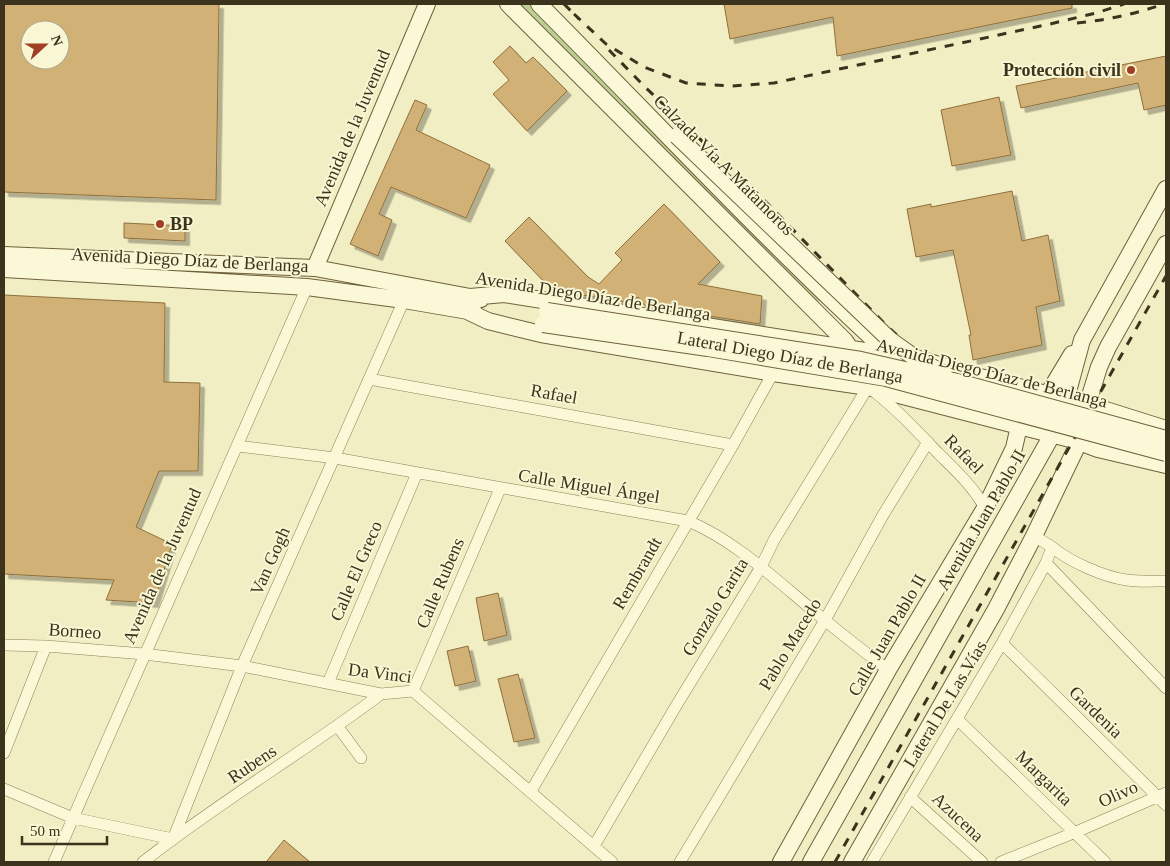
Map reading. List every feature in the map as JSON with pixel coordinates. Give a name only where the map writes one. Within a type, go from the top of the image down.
[{"type":"main road","name":"Avenida de la Juventud","points":[[315,268],[427,4]]},
{"type":"main road","points":[[508,4],[818,314],[850,349],[867,380],[873,381],[878,370],[879,353]]},
{"type":"main road","name":"Calzada Vía A Matamoros","points":[[539,4],[621,87],[657,127],[874,340],[879,353]]},
{"type":"main road","points":[[621,87],[639,99],[890,340],[962,383]]},
{"type":"main road","name":"Avenida Juan Pablo II","points":[[811,862],[1052,435],[1066,398],[1082,340],[1166,189]]},
{"type":"main road","points":[[853,862],[996,609],[1034,536],[1073,458],[1095,377],[1108,347],[1166,244]]},
{"type":"main road","name":"Avenida Diego Díaz de Berlanga","points":[[4,255],[315,268],[467,304],[905,382],[1166,453]]},
{"type":"main road","name":"Avenida Diego Díaz de Berlanga","points":[[4,269],[307,287],[404,300],[467,304]]},
{"type":"main road","name":"Lateral Diego Díaz de Berlanga","points":[[467,304],[504,294],[922,360],[980,377],[1066,398],[1166,429]]},
{"type":"main road","name":"Lateral Diego Díaz de Berlanga","points":[[467,304],[488,321],[541,334],[773,373],[816,378],[867,380],[918,400],[1052,435]]},
{"type":"main road","name":"Avenida Diego Díaz de Berlanga","points":[[545,318],[834,355],[962,383],[1166,439]]},
{"type":"main road","points":[[1048,394],[1082,340]]},
{"type":"main road","points":[[816,378],[823,371],[825,364],[824,354],[818,343]]},
{"type":"main road","points":[[918,400],[922,383],[922,360]]},
{"type":"main road","points":[[1052,435],[1080,435],[1123,415],[1106,399],[1095,377]]},
{"type":"main road","name":"Calle Juan Pablo II","points":[[781,862],[888,670],[985,508],[1014,448],[1019,426]]},
{"type":"main road","points":[[1080,435],[1098,449],[1166,465]]},
{"type":"main road","points":[[1073,458],[1098,449]]},
{"type":"main road","points":[[960,596],[963,578],[976,543],[985,508]]},
{"type":"street","name":"Avenida de la Juventud","points":[[54,862],[307,287]]},
{"type":"street","name":"Van Gogh","points":[[173,839],[242,666],[404,300]]},
{"type":"street","name":"Rembrandt","points":[[531,791],[773,373]]},
{"type":"street","name":"Rafael","points":[[369,379],[733,444]]},
{"type":"street","name":"Rafael","points":[[867,380],[881,397],[977,492],[985,508]]},
{"type":"street","name":"Gonzalo Garita","points":[[594,846],[676,706],[761,567],[774,540],[867,380]]},
{"type":"street","name":"Pablo Macedo","points":[[680,862],[825,620],[883,514],[928,442]]},
{"type":"street","name":"Calle Miguel Ángel","points":[[238,446],[335,458],[688,521],[711,533],[761,567],[888,670]]},
{"type":"street","name":"Calle El Greco","points":[[328,683],[417,474]]},
{"type":"street","name":"Calle Rubens","points":[[414,691],[500,488]]},
{"type":"street","points":[[1034,536],[1067,559],[1116,577],[1147,582],[1166,581]]},
{"type":"street","name":"Lateral De Las Vías","points":[[872,862],[1002,643],[1046,563],[1052,547]]},
{"type":"street","points":[[1046,563],[1166,688]]},
{"type":"street","name":"Gardenia","points":[[1002,643],[1162,795],[1166,805]]},
{"type":"street","name":"Borneo","points":[[4,645],[46,646],[144,654]]},
{"type":"street","points":[[4,753],[46,646]]},
{"type":"street","name":"Da Vinci","points":[[144,654],[242,666],[381,694],[414,691],[612,862]]},
{"type":"street","name":"Rubens","points":[[143,862],[381,694]]},
{"type":"street","name":"Margarita","points":[[957,719],[1105,862]]},
{"type":"street","points":[[338,726],[360,758]]},
{"type":"street","points":[[4,789],[73,818],[173,839]]},
{"type":"street","name":"Olivo","points":[[1001,862],[1162,795]]},
{"type":"street","name":"Azucena","points":[[910,797],[982,862]]},
{"type":"green space","points":[[516,4],[530,4],[823,297],[816,305]]},
{"type":"building","points":[[4,4],[219,4],[216,200],[4,192]]},
{"type":"building","points":[[724,4],[1072,4],[1072,8],[837,56],[833,17],[730,39]]},
{"type":"building","points":[[510,46],[526,63],[533,57],[567,91],[527,131],[493,94],[509,80],[493,62]]},
{"type":"building","name":"Protección civil","points":[[1166,56],[1166,105],[1144,110],[1138,83],[1021,108],[1016,86]]},
{"type":"building","points":[[999,97],[1011,155],[952,166],[941,110]]},
{"type":"building","points":[[415,100],[427,105],[416,130],[490,165],[466,218],[391,187],[379,214],[392,220],[378,256],[350,244]]},
{"type":"building","points":[[1012,191],[1022,241],[1048,235],[1060,301],[1036,307],[1042,345],[973,360],[969,335],[971,335],[953,250],[916,257],[907,209],[931,204],[931,207]]},
{"type":"building","points":[[664,204],[720,262],[698,284],[762,296],[760,324],[645,306],[638,297],[631,303],[552,290],[505,241],[529,217],[588,277],[599,284],[622,260],[615,253]]},
{"type":"building","points":[[124,223],[185,226],[185,241],[124,238]]},
{"type":"building","points":[[4,295],[165,303],[164,382],[200,383],[198,471],[159,471],[136,527],[172,544],[154,603],[106,600],[114,580],[4,574]]},
{"type":"building","points":[[498,593],[507,635],[484,641],[476,598]]},
{"type":"building","points":[[468,646],[476,681],[455,686],[447,651]]},
{"type":"building","points":[[518,674],[535,738],[514,742],[498,679]]},
{"type":"building","points":[[284,840],[310,862],[266,862]]},
{"type":"railway","points":[[564,4],[579,19]]},
{"type":"railway","points":[[574,14],[606,44],[644,67],[686,83],[731,86],[774,83],[1050,24],[1124,4]]},
{"type":"railway","points":[[1077,23],[1121,16],[1164,4]]},
{"type":"railway","points":[[609,50],[645,87],[762,198],[886,325],[928,364]]},
{"type":"railway","points":[[835,862],[1166,276]]},
{"type":"place","name":"Protección civil","points":[[1131,70]]},
{"type":"place","name":"BP","points":[[160,224]]}]
